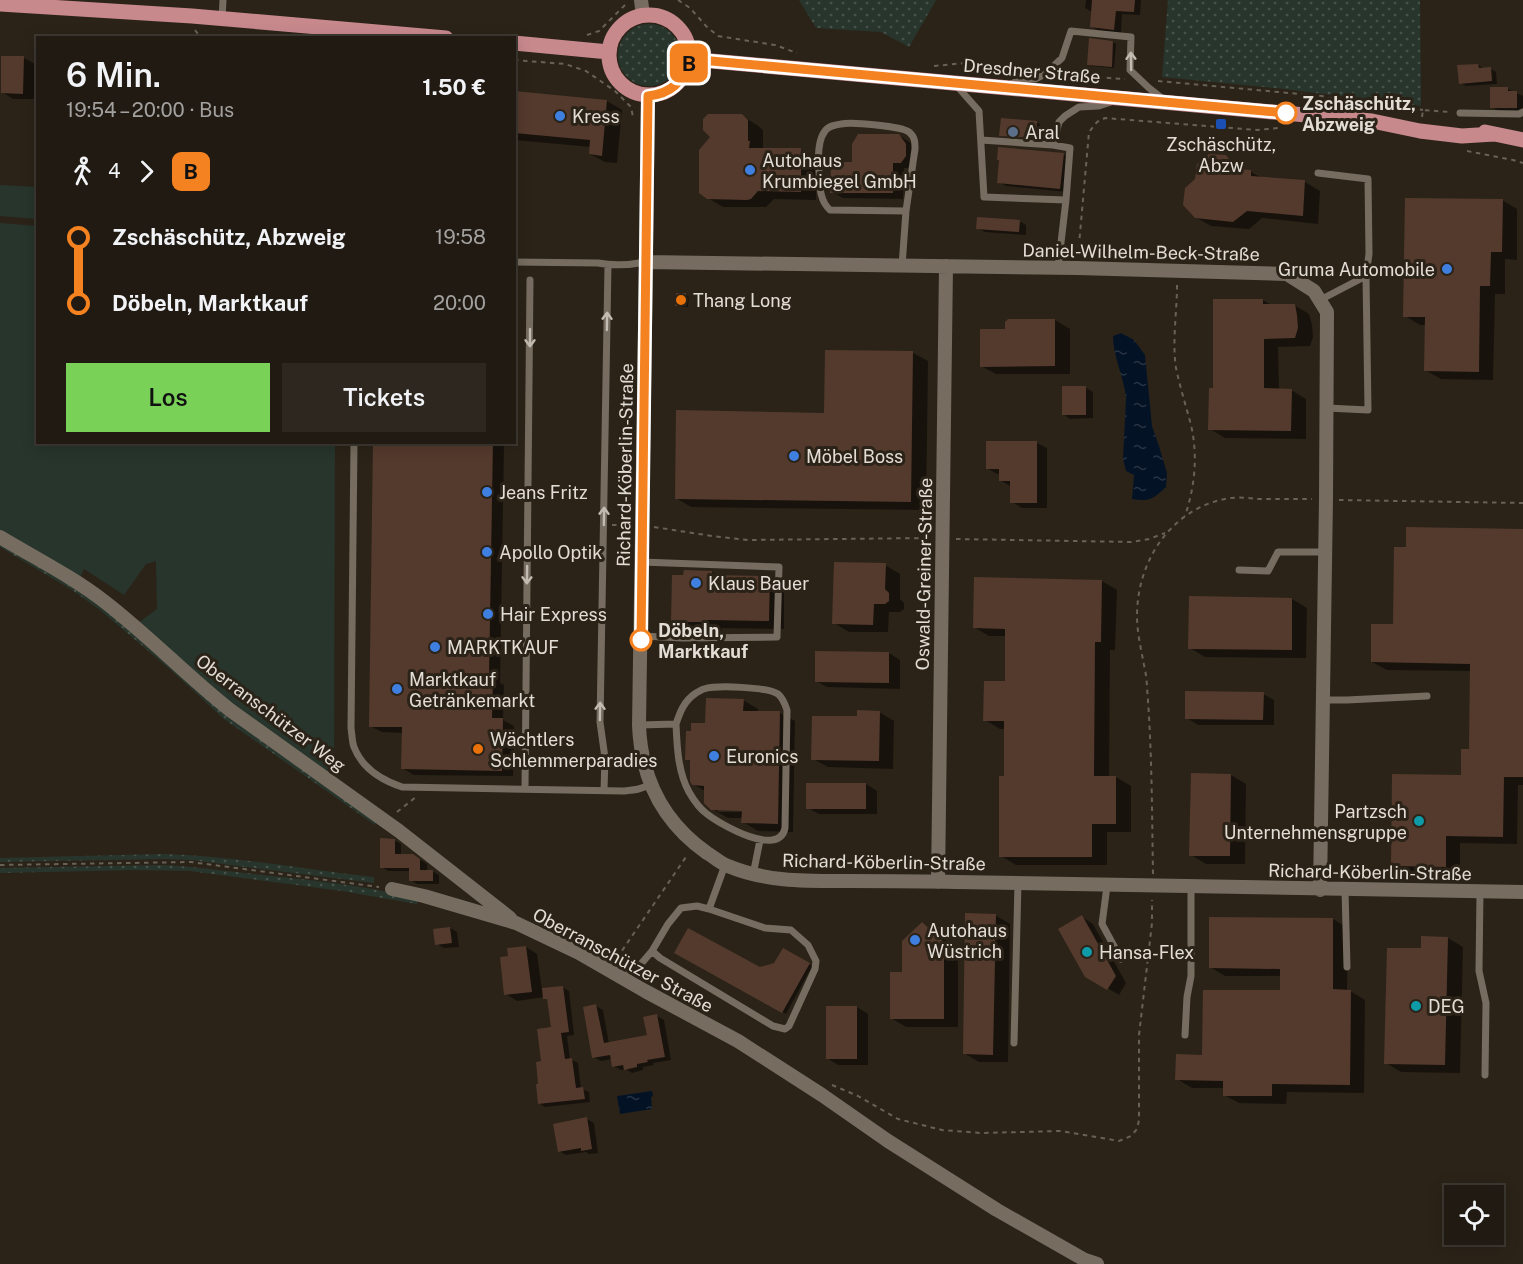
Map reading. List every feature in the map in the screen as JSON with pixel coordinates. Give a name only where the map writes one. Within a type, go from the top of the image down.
[{"type":"main road","points":[[0,4],[85,4],[222,19],[422,36]]},
{"type":"main road","points":[[642,8],[675,25],[688,44],[689,59],[683,77],[667,92],[658,95],[648,96],[634,93],[622,86],[614,76],[610,64],[609,52],[612,39],[619,28],[642,8]]},
{"type":"main road","points":[[516,43],[609,52]]},
{"type":"main road","name":"Dresdner Straße","points":[[689,59],[1372,121],[1422,122],[1523,140]]},
{"type":"main road","name":"Dresdner Straße","points":[[1372,121],[1420,131],[1462,136],[1494,134]]},
{"type":"street","name":"Richard-Köberlin-Straße","points":[[648,96],[639,743],[650,784],[681,832],[725,865],[753,875],[789,880],[1345,891],[1523,892]]},
{"type":"street","name":"Daniel-Wilhelm-Beck-Straße","points":[[646,262],[1077,268],[1287,274],[1314,291],[1320,300]]},
{"type":"street","name":"Oswald-Greiner-Straße","points":[[938,882],[946,266]]},
{"type":"street","points":[[1320,300],[1327,312],[1326,552],[1320,890]]},
{"type":"street","name":"Oberranschützer Weg","points":[[0,537],[105,602],[230,710],[384,821],[516,923]]},
{"type":"street","name":"Oberranschützer Straße","points":[[392,889],[516,923],[579,953],[738,1041],[997,1210],[1085,1260],[1097,1264]]},
{"type":"lane","points":[[222,19],[224,0]]},
{"type":"lane","points":[[1001,88],[1022,79],[1035,79],[1046,74],[1062,58],[1071,31],[1131,37],[1130,70],[1167,102]]},
{"type":"lane","points":[[955,83],[979,111],[984,197],[1066,200]]},
{"type":"lane","points":[[1053,145],[1059,122],[1065,116],[1079,107],[1099,106],[1122,98]]},
{"type":"lane","points":[[1460,113],[1519,114],[1523,112]]},
{"type":"lane","points":[[902,266],[915,140],[904,129],[865,124],[843,123],[823,132],[818,164],[820,193],[825,206],[830,210],[906,211]]},
{"type":"lane","points":[[981,140],[1070,148],[1058,268]]},
{"type":"lane","points":[[1318,173],[1368,179],[1369,254],[1366,276],[1368,410],[1327,408]]},
{"type":"lane","points":[[516,262],[608,265],[646,262]]},
{"type":"lane","points":[[604,790],[605,758],[600,722],[608,265]]},
{"type":"lane","points":[[1320,300],[1366,276]]},
{"type":"lane","points":[[525,789],[530,280]]},
{"type":"lane","points":[[354,444],[351,728],[353,746],[364,763],[379,777],[402,787],[636,790],[650,784]]},
{"type":"lane","points":[[1239,570],[1268,571],[1278,552],[1326,552]]},
{"type":"lane","points":[[641,562],[779,567],[777,637],[641,636]]},
{"type":"lane","points":[[760,688],[776,693],[782,698],[787,710],[786,828],[780,838],[773,841],[760,840],[738,832],[704,812],[689,792],[678,760],[676,724],[688,699],[704,689],[760,688]]},
{"type":"lane","points":[[1323,699],[1427,696]]},
{"type":"lane","points":[[639,725],[676,724]]},
{"type":"lane","points":[[753,875],[760,840]]},
{"type":"lane","points":[[709,909],[725,865]]},
{"type":"lane","points":[[1014,1043],[1018,883]]},
{"type":"lane","points":[[1107,886],[1102,924],[1121,959]]},
{"type":"lane","points":[[1185,1035],[1187,997],[1191,976],[1191,887]]},
{"type":"lane","points":[[1345,891],[1347,967]]},
{"type":"lane","points":[[1480,892],[1479,971],[1486,1003],[1485,1075]]},
{"type":"lane","points":[[623,979],[652,951],[668,924],[681,908],[697,906],[765,928],[791,930],[808,945],[816,961],[815,969],[789,1026],[785,1029],[773,1026],[652,951]]},
{"type":"path","points":[[583,35],[599,31],[630,0]]},
{"type":"path","points":[[516,60],[565,64],[586,71],[615,91],[631,107],[633,117]]},
{"type":"path","points":[[1422,122],[1423,110],[1460,113]]},
{"type":"path","points":[[1077,268],[1089,132],[1097,122],[1105,118],[1257,130],[1279,128]]},
{"type":"path","points":[[1177,271],[1176,366],[1194,448],[1194,484],[1185,516]]},
{"type":"path","points":[[832,1084],[898,1119],[942,1130],[981,1133],[1061,1131],[1119,1141],[1131,1136],[1137,1129],[1139,1120],[1139,1035],[1152,923],[1153,886],[1148,701],[1137,615],[1138,598],[1150,558],[1165,533],[1185,516],[1200,508],[1231,498],[1523,503]]},
{"type":"path","points":[[604,525],[642,525],[748,540],[942,538],[1119,542],[1149,538],[1165,533]]},
{"type":"path","points":[[384,821],[408,804],[425,788]]},
{"type":"path","points":[[608,970],[696,845]]},
{"type":"path","points":[[0,865],[191,862],[392,889]]},
{"type":"green space","points":[[799,0],[936,0],[909,47],[881,32],[816,28]]},
{"type":"green space","points":[[1168,0],[1420,0],[1421,106],[1162,77]]},
{"type":"green space","points":[[649,24],[666,29],[671,33],[675,38],[680,55],[675,72],[671,77],[666,81],[649,86],[632,81],[627,77],[623,72],[618,55],[623,38],[627,33],[632,29]]},
{"type":"green space","points":[[0,185],[36,187],[36,219],[0,216]]},
{"type":"green space","points":[[0,223],[36,226],[36,444],[335,444],[334,778],[232,707],[138,623],[157,609],[156,561],[146,564],[124,595],[84,569],[79,580],[0,533]]},
{"type":"green space","points":[[0,542],[75,587],[378,820],[375,825],[224,719],[100,610],[72,590],[0,547]]},
{"type":"green space","points":[[163,854],[243,860],[374,877],[374,883],[191,860],[0,862],[0,858]]},
{"type":"green space","points":[[162,865],[332,883],[418,898],[417,904],[342,891],[190,871],[0,873],[0,868]]},
{"type":"water","points":[[1121,333],[1134,340],[1145,355],[1152,426],[1167,473],[1166,487],[1147,500],[1132,499],[1134,475],[1126,471],[1123,459],[1126,398],[1113,336]]},
{"type":"water","points":[[652,1091],[652,1109],[620,1114],[617,1096]]},
{"type":"building","points":[[1092,0],[1135,0],[1134,12],[1116,11],[1114,30],[1090,27]]},
{"type":"building","points":[[1089,38],[1113,41],[1112,67],[1087,65]]},
{"type":"building","points":[[1,56],[24,56],[23,94],[1,93]]},
{"type":"building","points":[[1478,64],[1479,68],[1491,67],[1492,81],[1459,84],[1457,65]]},
{"type":"building","points":[[1490,87],[1508,87],[1508,91],[1517,91],[1517,108],[1490,108]]},
{"type":"building","name":"Kress","points":[[516,91],[607,100],[602,156],[589,154],[590,140],[516,133]]},
{"type":"building","name":"Autohaus Krumbiegel GmbH","points":[[708,114],[742,114],[748,120],[749,148],[801,148],[801,192],[758,191],[747,200],[707,199],[699,193],[699,150],[710,137],[703,130],[703,119]]},
{"type":"building","points":[[1001,118],[1037,121],[1036,138],[999,136]]},
{"type":"building","points":[[858,134],[899,134],[906,144],[906,156],[901,163],[893,163],[893,193],[830,193],[831,162],[852,162],[852,144]]},
{"type":"building","points":[[998,147],[1064,153],[1060,189],[997,183]]},
{"type":"building","name":"Gruma Automobile","points":[[1209,154],[1226,155],[1237,169],[1251,170],[1251,176],[1305,180],[1303,216],[1247,211],[1233,222],[1195,218],[1183,205],[1185,188],[1195,179],[1197,164]]},
{"type":"building","name":"Gruma Automobile","points":[[1405,198],[1503,199],[1502,252],[1491,252],[1490,286],[1480,286],[1479,372],[1424,371],[1425,317],[1403,317]]},
{"type":"building","points":[[977,217],[1020,220],[1019,232],[976,229]]},
{"type":"building","name":"Thang Long","points":[[676,293],[686,293],[686,306],[675,306]]},
{"type":"building","points":[[1213,299],[1263,299],[1263,304],[1295,304],[1298,328],[1295,338],[1264,339],[1264,388],[1292,389],[1291,431],[1208,430],[1209,388],[1213,388]]},
{"type":"building","points":[[1008,319],[1055,319],[1055,366],[980,367],[980,329],[1005,329],[1005,322]]},
{"type":"building","name":"Möbel Boss","points":[[825,350],[913,351],[911,502],[675,499],[676,410],[824,413]]},
{"type":"building","points":[[1062,386],[1086,386],[1086,415],[1062,415]]},
{"type":"building","points":[[986,441],[1037,441],[1037,503],[1010,503],[1010,481],[999,481],[999,469],[986,469]]},
{"type":"building","points":[[373,444],[493,444],[489,677],[493,677],[492,718],[503,718],[502,771],[401,769],[402,727],[369,727]]},
{"type":"building","points":[[1406,527],[1523,529],[1523,777],[1504,777],[1503,837],[1446,836],[1446,867],[1391,866],[1392,774],[1461,775],[1461,749],[1469,749],[1470,664],[1371,662],[1371,624],[1393,624],[1394,547],[1406,547]]},
{"type":"building","points":[[834,562],[886,563],[885,589],[889,593],[889,601],[885,604],[874,604],[873,625],[832,624]]},
{"type":"building","points":[[684,570],[712,571],[712,575],[770,576],[769,621],[671,622],[672,575],[683,575]]},
{"type":"building","points":[[974,577],[1102,580],[1101,642],[1095,642],[1094,776],[1116,776],[1116,824],[1092,824],[1092,857],[999,857],[999,776],[1004,776],[1004,721],[983,721],[984,681],[1005,681],[1005,629],[973,628]]},
{"type":"building","points":[[1189,596],[1292,598],[1292,650],[1188,649]]},
{"type":"building","points":[[815,651],[889,652],[889,683],[815,682]]},
{"type":"building","points":[[1185,691],[1264,692],[1263,720],[1185,719]]},
{"type":"building","points":[[706,698],[744,699],[743,711],[780,711],[778,824],[741,823],[742,811],[711,810],[704,803],[704,786],[692,785],[690,760],[685,760],[686,731],[691,731],[691,723],[705,723]]},
{"type":"building","points":[[857,710],[880,711],[879,761],[811,760],[812,716],[857,716]]},
{"type":"building","points":[[1191,773],[1231,774],[1230,856],[1189,856]]},
{"type":"building","points":[[806,783],[866,783],[866,809],[806,809]]},
{"type":"building","points":[[380,838],[395,839],[395,854],[413,854],[420,859],[420,870],[433,870],[433,881],[409,881],[409,868],[380,868]]},
{"type":"building","points":[[965,913],[996,914],[993,1055],[963,1054]]},
{"type":"building","name":"Hansa-Flex","points":[[1082,915],[1116,976],[1107,990],[1085,977],[1058,929]]},
{"type":"building","points":[[1209,917],[1333,918],[1333,989],[1351,990],[1350,1085],[1272,1084],[1272,1096],[1223,1096],[1223,1081],[1175,1080],[1176,1054],[1202,1055],[1203,990],[1280,990],[1280,969],[1209,968]]},
{"type":"building","points":[[922,922],[944,942],[944,1019],[890,1019],[890,972],[902,972],[902,941]]},
{"type":"building","points":[[450,927],[452,943],[435,945],[433,929]]},
{"type":"building","points":[[688,928],[760,967],[774,963],[783,948],[810,963],[782,1013],[674,953]]},
{"type":"building","name":"DEG","points":[[1421,936],[1448,937],[1445,1065],[1384,1064],[1387,948],[1421,948]]},
{"type":"building","points":[[526,946],[532,992],[504,995],[500,957],[508,956],[507,948]]},
{"type":"building","points":[[563,986],[569,1032],[561,1033],[565,1059],[572,1058],[576,1088],[583,1087],[585,1099],[538,1104],[536,1062],[541,1061],[537,1029],[551,1027],[547,999],[543,999],[542,988]]},
{"type":"building","points":[[596,1004],[604,1043],[647,1035],[643,1017],[657,1014],[665,1057],[647,1060],[648,1062],[637,1064],[637,1067],[624,1070],[623,1065],[612,1067],[610,1055],[592,1058],[583,1007]]},
{"type":"building","points":[[826,1006],[857,1006],[857,1059],[826,1059]]},
{"type":"building","points":[[587,1117],[592,1149],[581,1151],[581,1148],[558,1152],[553,1124]]},
{"type":"bus line","name":"B","points":[[641,640],[648,96],[667,92],[676,85],[688,67],[689,59],[1286,113]]},
{"type":"place","name":"Zschäschütz, Abzweig","points":[[1286,113]]},
{"type":"place","name":"Kress","points":[[560,116]]},
{"type":"place","name":"Zschäschütz, Abzw","points":[[1221,124]]},
{"type":"place","name":"Aral","points":[[1013,132]]},
{"type":"place","name":"Autohaus Krumbiegel GmbH","points":[[750,170]]},
{"type":"place","name":"Gruma Automobile","points":[[1447,269]]},
{"type":"place","name":"Thang Long","points":[[681,300]]},
{"type":"place","name":"Möbel Boss","points":[[794,456]]},
{"type":"place","name":"Jeans Fritz","points":[[487,492]]},
{"type":"place","name":"Apollo Optik","points":[[487,552]]},
{"type":"place","name":"Klaus Bauer","points":[[696,583]]},
{"type":"place","name":"Hair Express","points":[[488,614]]},
{"type":"place","name":"Döbeln, Marktkauf","points":[[641,640]]},
{"type":"place","name":"MARKTKAUF","points":[[435,647]]},
{"type":"place","name":"Marktkauf Getränkemarkt","points":[[397,689]]},
{"type":"place","name":"Wächtlers Schlemmerparadies","points":[[478,749]]},
{"type":"place","name":"Euronics","points":[[714,756]]},
{"type":"place","name":"Partzsch Unternehmensgruppe","points":[[1419,821]]},
{"type":"place","name":"Autohaus Wüstrich","points":[[915,940]]},
{"type":"place","name":"Hansa-Flex","points":[[1087,952]]},
{"type":"place","name":"DEG","points":[[1416,1006]]}]
